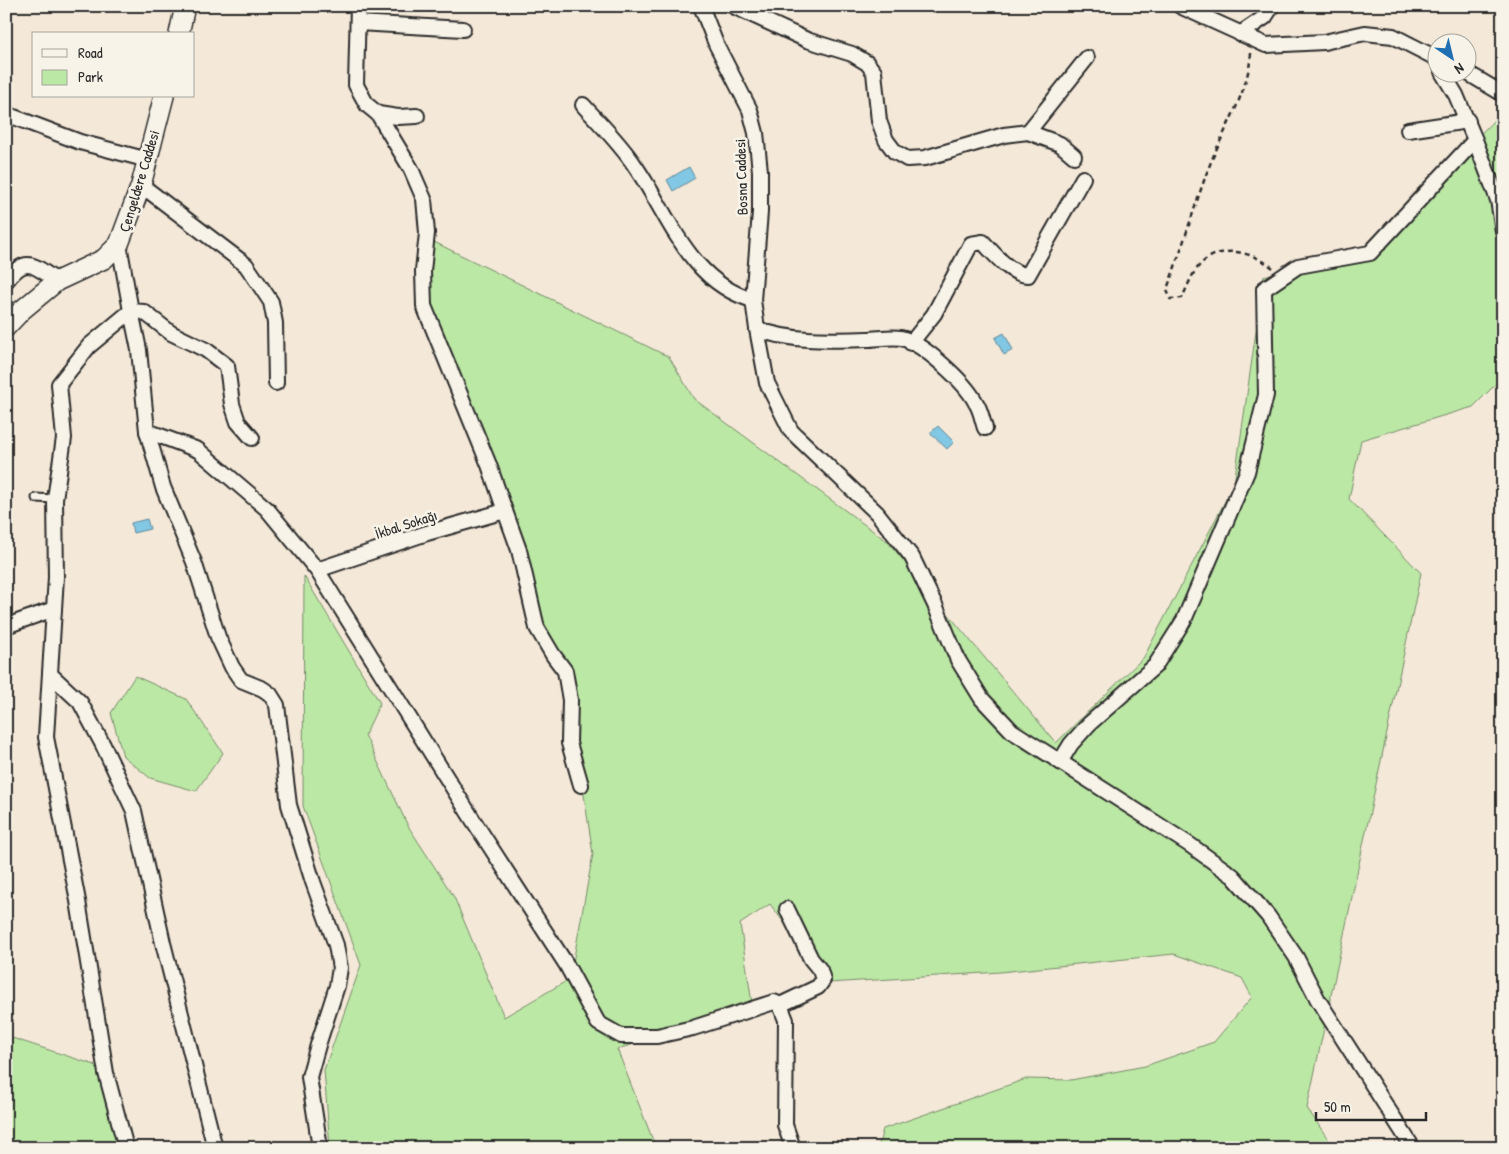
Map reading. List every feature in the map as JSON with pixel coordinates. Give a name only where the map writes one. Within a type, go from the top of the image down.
[{"type":"main road","points":[[179,32],[185,6]]},
{"type":"main road","name":"Çengeldere Caddesi","points":[[6,327],[22,310],[58,281],[104,259],[119,244],[141,185],[164,98]]},
{"type":"street","points":[[358,6],[356,85],[367,105],[378,114],[411,169],[424,199],[428,233],[423,271],[424,306],[482,448],[519,550],[537,628],[553,655],[566,671],[570,700],[569,743],[581,786]]},
{"type":"street","name":"Bosna Caddesi","points":[[701,6],[716,44],[750,110],[756,133],[760,162],[760,212],[753,300],[768,383],[792,431],[877,513],[912,557],[958,660],[982,699],[1012,731],[1190,845],[1233,876],[1268,916],[1296,957],[1318,1000],[1414,1148]]},
{"type":"street","points":[[733,6],[807,40],[852,54],[867,63],[874,72],[879,121],[886,140],[896,152],[907,159],[926,158],[1004,135],[1028,132],[1060,144],[1074,156]]},
{"type":"street","points":[[1180,6],[1266,45],[1324,42],[1365,33],[1393,36],[1426,54]]},
{"type":"street","points":[[1246,36],[1265,17],[1272,6]]},
{"type":"street","points":[[358,23],[463,29]]},
{"type":"street","points":[[1028,132],[1087,58]]},
{"type":"street","points":[[1476,78],[1503,94]]},
{"type":"street","points":[[1448,82],[1468,121],[1498,200],[1503,230]]},
{"type":"street","points":[[583,105],[623,148],[688,254],[722,286],[740,296],[753,300]]},
{"type":"street","points":[[6,114],[80,142],[148,160]]},
{"type":"street","points":[[378,114],[398,117],[417,116]]},
{"type":"street","points":[[1408,130],[1468,121]]},
{"type":"street","points":[[1060,762],[1071,744],[1089,724],[1156,666],[1184,620],[1247,472],[1266,395],[1264,289],[1298,266],[1370,253],[1475,140]]},
{"type":"street","points":[[911,343],[934,314],[971,244],[983,242],[1001,261],[1021,274],[1028,274],[1083,178]]},
{"type":"street","points":[[141,185],[246,265],[259,284],[271,302],[275,323],[276,383]]},
{"type":"street","points":[[119,244],[139,350],[147,431],[163,487],[194,562],[218,637],[232,667],[241,680],[263,689],[270,694],[277,705],[289,805],[313,882],[336,945],[340,968],[337,986],[310,1077],[320,1148]]},
{"type":"street","points":[[6,281],[20,267],[26,264],[34,265],[58,281]]},
{"type":"street","points":[[126,1148],[106,1073],[78,901],[46,737],[56,577],[55,499],[64,438],[59,384],[90,346],[132,311],[144,312],[171,333],[206,350],[227,366],[232,404],[238,422],[252,438]]},
{"type":"street","points":[[757,329],[769,334],[806,340],[901,338],[920,348],[949,370],[970,392],[977,404],[985,428]]},
{"type":"street","points":[[147,431],[198,450],[267,509],[317,570],[468,812],[566,964],[598,1023],[621,1036],[657,1036],[693,1028],[774,1002],[780,1005],[786,1020],[785,1125],[793,1148]]},
{"type":"street","name":"İkbal Sokağı","points":[[317,570],[505,511]]},
{"type":"street","points":[[6,626],[54,609]]},
{"type":"street","points":[[50,674],[80,702],[103,745],[134,812],[163,943],[215,1148]]},
{"type":"street","points":[[780,1005],[818,987],[823,980],[820,970],[811,959],[786,908]]},
{"type":"lane","points":[[36,498],[55,499]]},
{"type":"path","points":[[1246,36],[1250,69],[1234,111],[1210,164],[1167,290],[1170,299],[1182,298],[1198,267],[1208,258],[1222,252],[1246,253],[1263,260],[1274,269]]},
{"type":"green space","points":[[1503,111],[1503,377],[1473,407],[1361,440],[1349,499],[1421,573],[1307,1108],[1334,1148],[878,1148],[883,1129],[1026,1079],[1071,1080],[1145,1066],[1214,1042],[1252,997],[1242,978],[1174,954],[1000,972],[829,983],[770,904],[740,924],[753,1010],[617,1049],[656,1148],[330,1148],[324,1070],[361,965],[303,806],[304,576],[380,703],[365,735],[408,826],[454,897],[504,1017],[570,979],[593,854],[568,690],[430,311],[426,238],[669,357],[694,399],[888,542],[1056,743],[1144,657],[1234,484],[1264,276],[1372,245]]},
{"type":"green space","points":[[135,676],[186,699],[223,753],[196,791],[150,778],[123,756],[111,713]]},
{"type":"green space","points":[[6,1036],[101,1067],[126,1148],[6,1148]]},
{"type":"water","points":[[689,167],[695,178],[673,191],[667,180]]},
{"type":"water","points":[[1004,333],[1013,350],[1004,355],[995,338]]},
{"type":"water","points":[[938,426],[954,442],[947,449],[930,433]]},
{"type":"water","points":[[147,519],[150,529],[133,533],[131,523]]}]
